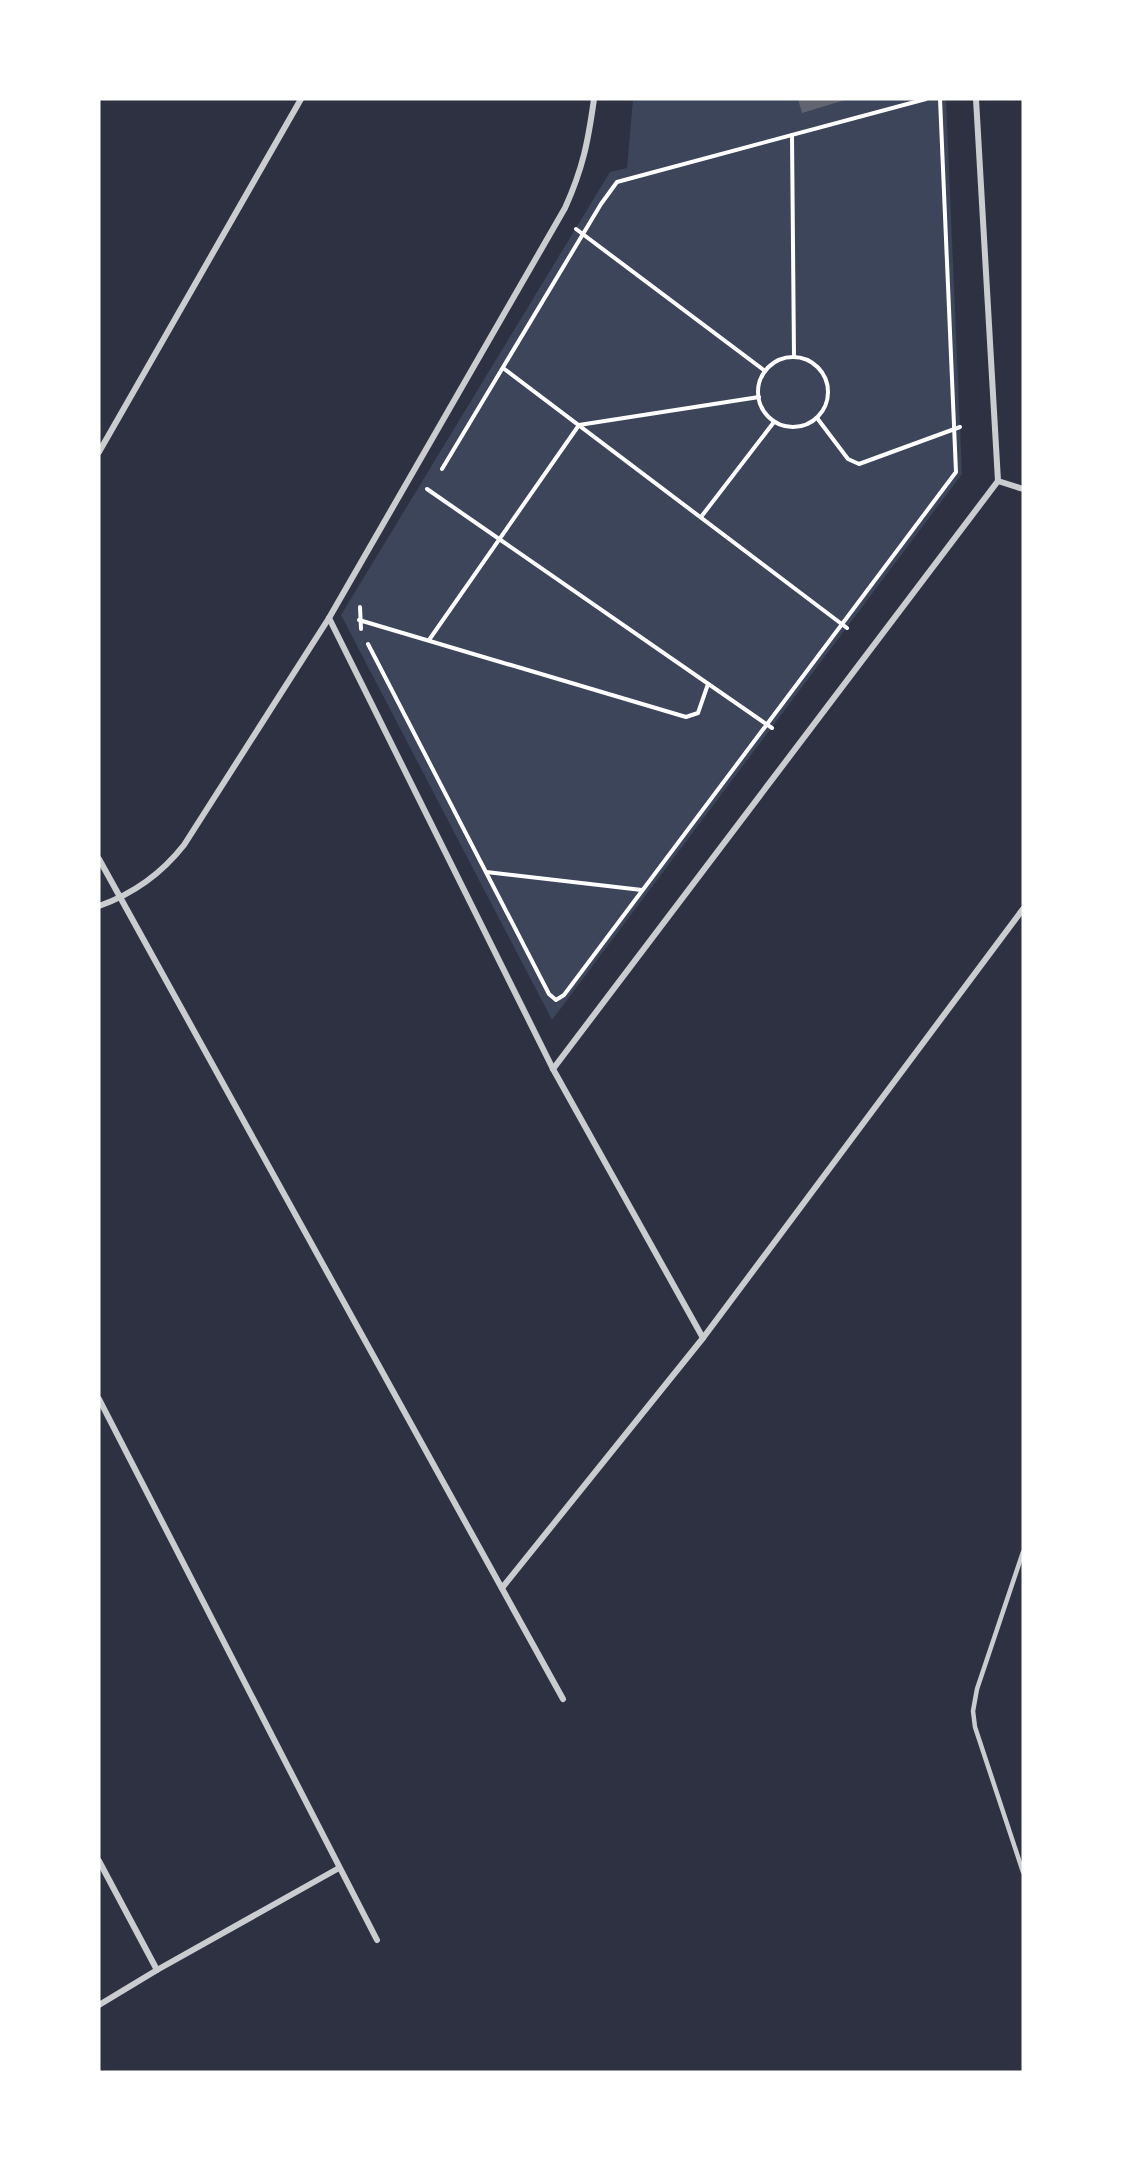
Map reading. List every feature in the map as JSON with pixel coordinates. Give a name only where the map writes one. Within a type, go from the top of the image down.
[{"type":"street","points":[[99,452],[300,99]]},
{"type":"street","points":[[99,906],[122,898],[157,874],[173,859],[329,618],[565,208],[583,164],[594,99]]},
{"type":"street","points":[[553,1069],[998,481],[976,99]]},
{"type":"street","points":[[998,481],[1023,489]]},
{"type":"street","points":[[329,618],[553,1069],[703,1338]]},
{"type":"street","points":[[99,859],[563,1699]]},
{"type":"street","points":[[502,1588],[703,1338],[1023,909]]},
{"type":"street","points":[[99,1399],[377,1940]]},
{"type":"street","points":[[99,1861],[157,1970]]},
{"type":"street","points":[[99,2006],[157,1970],[339,1868]]},
{"type":"lane","points":[[1023,1552],[977,1689],[973,1711],[975,1727],[1023,1872]]},
{"type":"path","points":[[439,474],[601,204],[617,182],[926,99]]},
{"type":"path","points":[[360,606],[359,626],[549,994],[556,1000],[564,995],[956,472],[940,99]]},
{"type":"path","points":[[792,135],[794,357]]},
{"type":"path","points":[[575,229],[765,371]]},
{"type":"path","points":[[794,357],[813,363],[821,371],[827,382],[828,390],[827,400],[817,418],[808,424],[793,427],[774,422],[762,407],[759,384],[765,371],[777,361],[794,357]]},
{"type":"path","points":[[495,362],[847,628]]},
{"type":"path","points":[[429,640],[579,425],[759,397]]},
{"type":"path","points":[[817,418],[848,459],[859,464],[960,427]]},
{"type":"path","points":[[701,517],[774,422]]},
{"type":"path","points":[[421,484],[771,728]]},
{"type":"path","points":[[427,494],[433,484]]},
{"type":"path","points":[[352,618],[686,717],[698,713],[708,684]]},
{"type":"path","points":[[485,872],[643,890]]},
{"type":"shaded area","points":[[633,99],[946,99],[962,474],[552,1020],[341,615],[610,172],[627,168]]},
{"type":"building","points":[[798,99],[845,99],[845,100],[802,113]]}]
